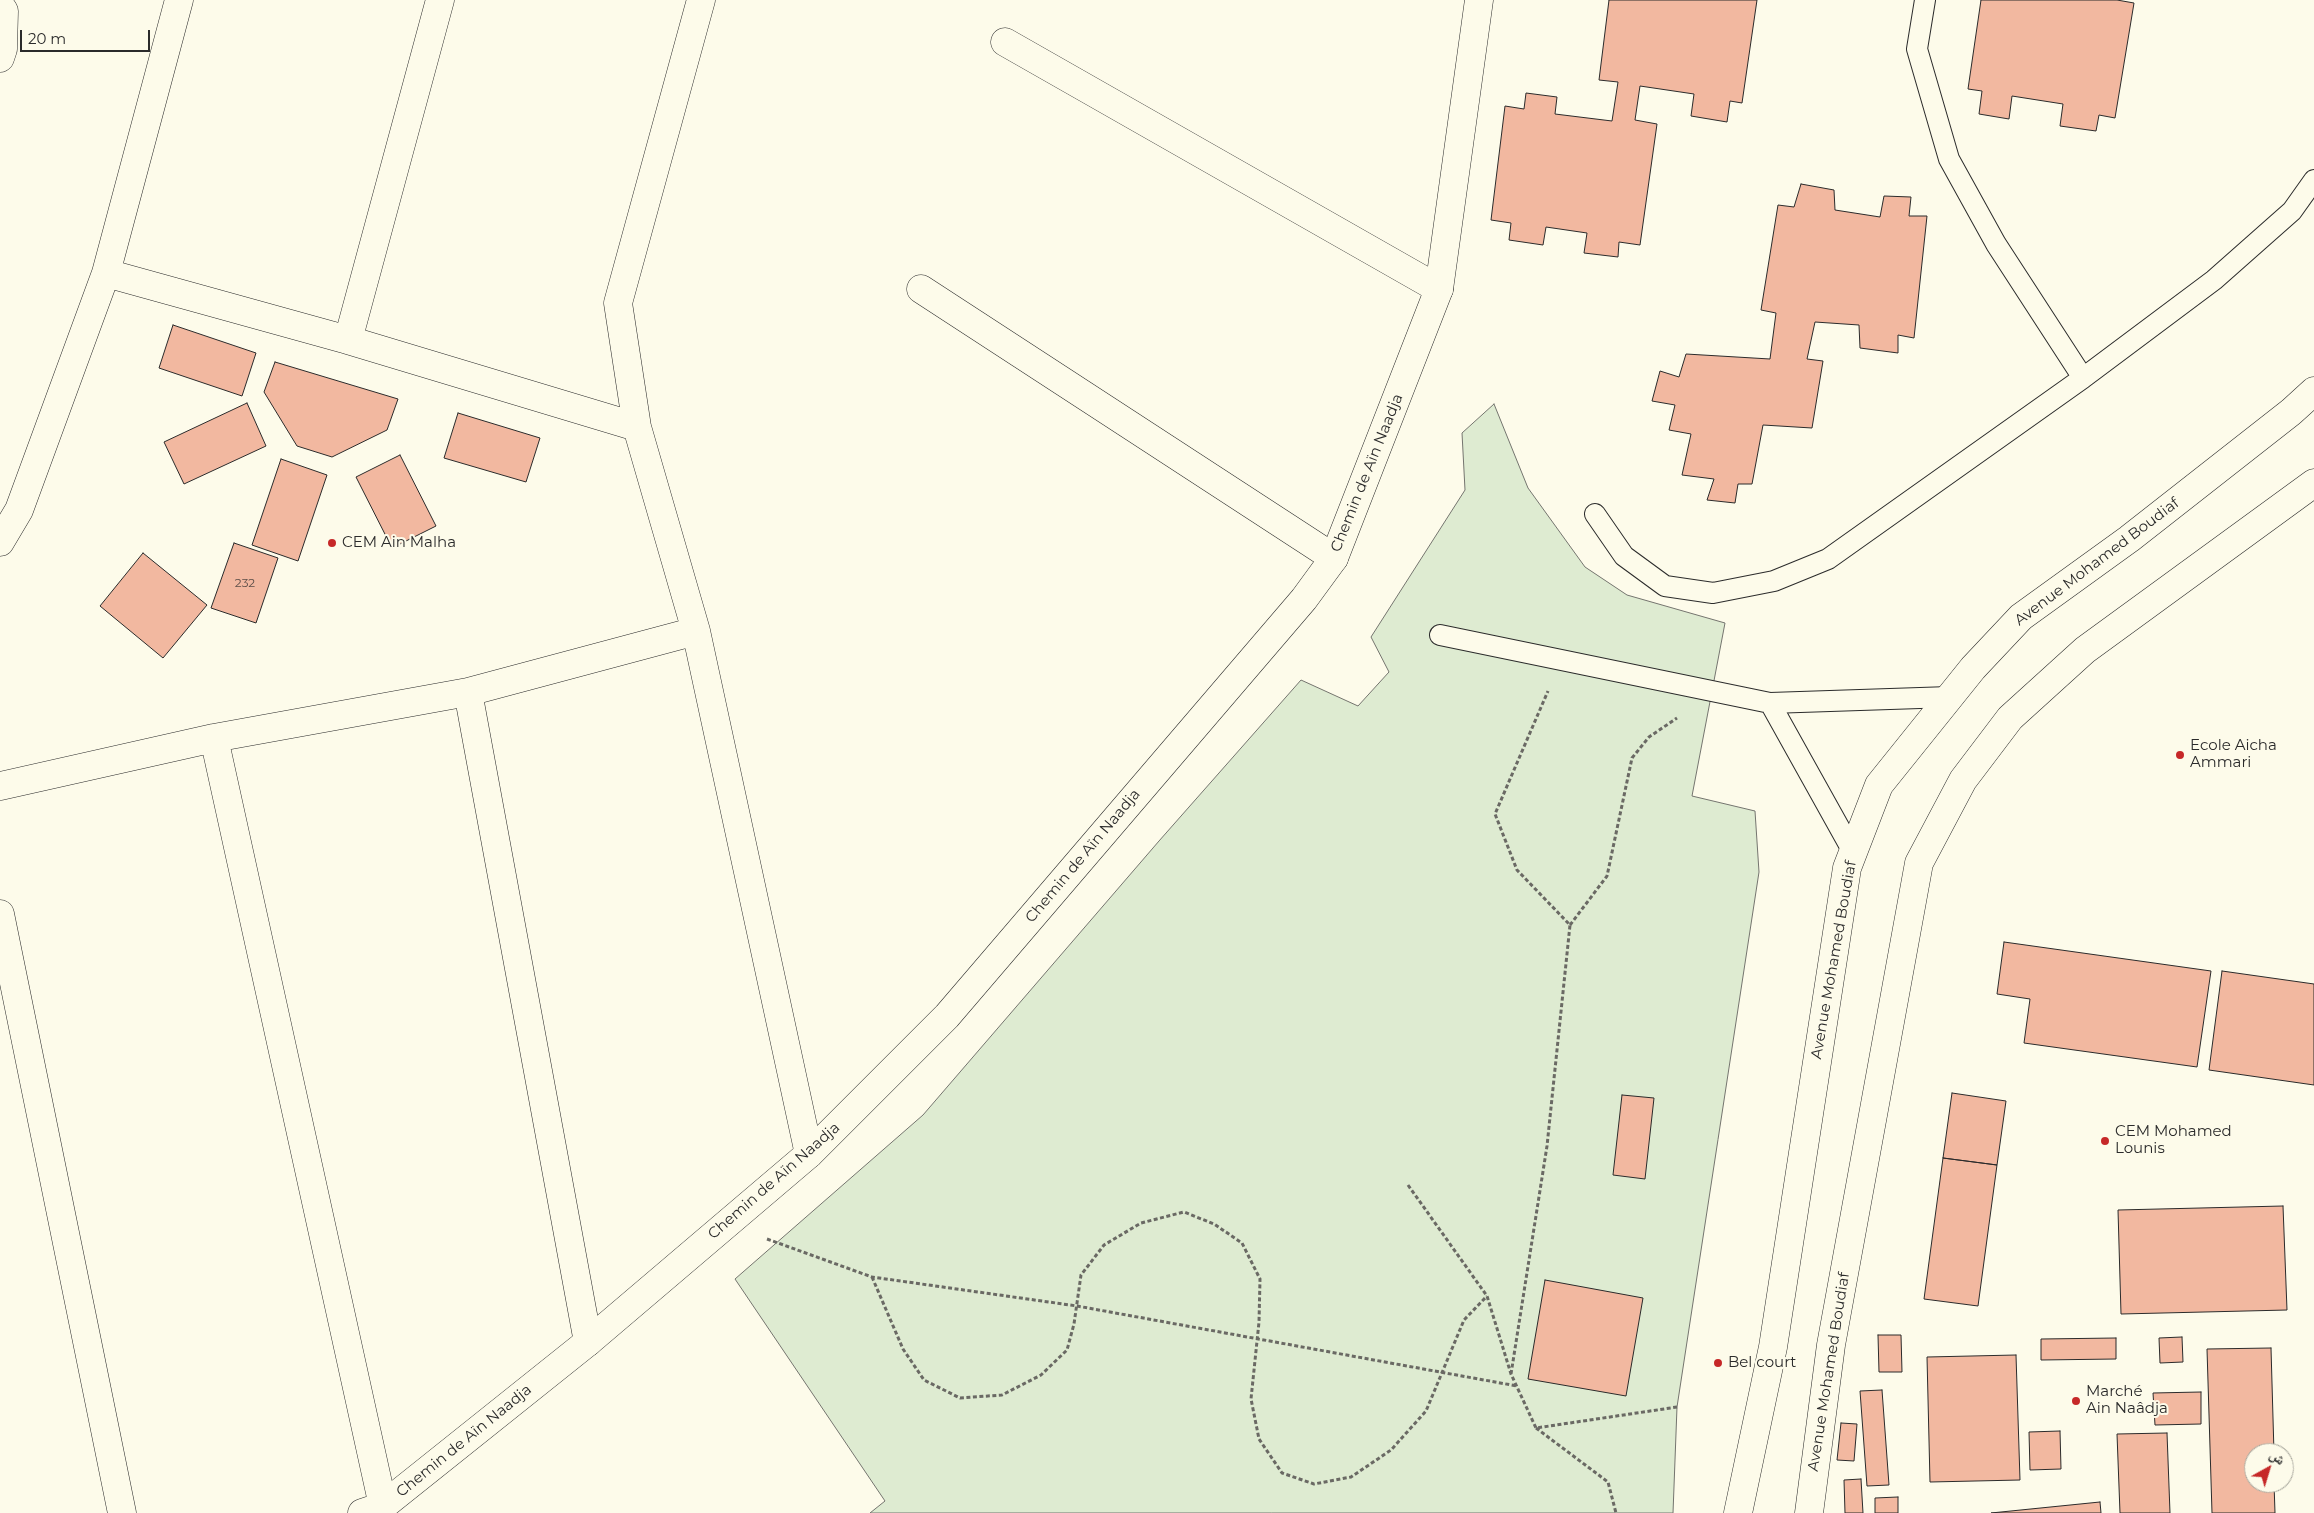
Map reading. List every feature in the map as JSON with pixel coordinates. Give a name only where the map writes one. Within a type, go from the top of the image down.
[{"type":"street","points":[[0,542],[9,506],[106,273],[179,0]]},
{"type":"street","points":[[348,340],[440,0]]},
{"type":"street","points":[[701,0],[618,303],[637,427],[696,631],[809,1154]]},
{"type":"street","name":"Chemin de Aïn Naadja","points":[[373,1511],[588,1342],[809,1154],[946,1016],[1304,599],[1334,558],[1439,289],[1479,0]]},
{"type":"street","points":[[0,6],[4,11],[3,49],[0,58]]},
{"type":"street","points":[[1005,42],[1439,289]]},
{"type":"street","points":[[106,273],[348,340],[637,427]]},
{"type":"street","points":[[921,289],[1334,558]]},
{"type":"street","name":"Avenue Mohamed Boudiaf","points":[[1738,1513],[1773,1347],[1847,868],[1879,785],[1950,697],[2020,617],[2129,538],[2291,412],[2314,390]]},
{"type":"street","name":"Avenue Mohamed Boudiaf","points":[[1809,1513],[1831,1345],[1918,863],[1963,780],[2010,718],[2084,650],[2314,483]]},
{"type":"street","points":[[0,786],[214,738],[468,692],[696,631]]},
{"type":"street","points":[[468,692],[588,1342]]},
{"type":"street","points":[[214,738],[373,1511]]},
{"type":"street","points":[[0,914],[122,1513]]},
{"type":"lane","points":[[1925,0],[1917,49],[1949,159],[1996,244],[2082,378]]},
{"type":"lane","points":[[1596,514],[1624,556],[1665,586],[1713,593],[1774,581],[1828,559],[2082,378],[2214,280],[2292,211],[2314,180]]},
{"type":"lane","points":[[1440,636],[1770,703],[1950,697]]},
{"type":"lane","points":[[1770,703],[1853,852]]},
{"type":"path","points":[[1562,660],[1495,814],[1517,870],[1570,925]]},
{"type":"path","points":[[1511,1374],[1547,1146],[1570,925],[1607,876],[1632,758],[1649,737],[1683,714],[1689,686]]},
{"type":"path","points":[[1408,1185],[1488,1296],[1511,1374],[1536,1428],[1608,1482],[1616,1513]]},
{"type":"path","points":[[872,1277],[903,1349],[924,1380],[960,1398],[1002,1395],[1040,1375],[1067,1350],[1077,1306],[1081,1275],[1104,1245],[1141,1223],[1184,1212],[1214,1224],[1242,1243],[1260,1278],[1251,1399],[1259,1438],[1282,1473],[1314,1484],[1351,1477],[1391,1450],[1426,1411],[1464,1320],[1488,1296]]},
{"type":"path","points":[[726,1224],[872,1277],[1077,1306],[1517,1386]]},
{"type":"path","points":[[1536,1428],[1677,1407]]},
{"type":"green space","points":[[1494,404],[1528,488],[1585,567],[1627,595],[1725,623],[1692,796],[1755,811],[1759,872],[1677,1407],[1673,1513],[870,1513],[885,1501],[735,1279],[923,1115],[1159,841],[1301,680],[1358,706],[1389,672],[1371,637],[1465,490],[1462,433]]},
{"type":"building","points":[[1609,0],[1757,0],[1742,103],[1730,101],[1727,122],[1691,116],[1694,94],[1640,86],[1635,120],[1657,124],[1640,245],[1619,242],[1618,257],[1584,253],[1587,233],[1546,227],[1543,245],[1509,240],[1511,223],[1491,220],[1505,106],[1524,109],[1526,93],[1557,97],[1555,114],[1612,121],[1618,82],[1599,80]]},
{"type":"building","points":[[1981,0],[2117,0],[2134,3],[2115,118],[2099,115],[2096,131],[2060,126],[2063,104],[2012,96],[2009,119],[1979,114],[1982,91],[1968,89]]},
{"type":"building","points":[[1801,184],[1834,190],[1835,210],[1880,217],[1884,196],[1911,197],[1909,216],[1927,216],[1914,338],[1898,335],[1898,353],[1860,348],[1859,325],[1815,322],[1807,359],[1823,361],[1812,428],[1763,425],[1752,484],[1738,484],[1735,503],[1707,500],[1714,479],[1682,475],[1691,434],[1669,430],[1675,405],[1652,401],[1660,371],[1679,377],[1686,354],[1770,359],[1776,313],[1761,310],[1778,205],[1794,207]]},
{"type":"building","points":[[173,325],[256,353],[242,396],[159,368]]},
{"type":"building","points":[[275,362],[398,399],[387,430],[332,457],[297,446],[264,392]]},
{"type":"building","points":[[247,403],[266,446],[184,484],[164,442]]},
{"type":"building","points":[[458,413],[540,438],[526,482],[444,458]]},
{"type":"building","points":[[400,455],[436,526],[392,548],[356,477]]},
{"type":"building","points":[[281,459],[327,475],[298,561],[252,545]]},
{"type":"building","points":[[234,543],[278,558],[256,623],[211,608]]},
{"type":"building","points":[[143,553],[207,605],[163,658],[100,606]]},
{"type":"building","points":[[2004,942],[2211,971],[2197,1067],[2024,1043],[2030,999],[1997,994]]},
{"type":"building","points":[[2222,971],[2314,984],[2314,1085],[2209,1070]]},
{"type":"building","points":[[1952,1093],[2006,1101],[1997,1165],[1943,1158]]},
{"type":"building","points":[[1622,1095],[1654,1098],[1645,1179],[1613,1175]]},
{"type":"building","points":[[1943,1158],[1997,1165],[1978,1306],[1924,1299]]},
{"type":"building","points":[[2283,1206],[2287,1310],[2121,1314],[2118,1210]]},
{"type":"building","points":[[1545,1280],[1643,1298],[1626,1396],[1528,1379]]},
{"type":"building","points":[[1878,1335],[1901,1335],[1902,1372],[1879,1372]]},
{"type":"building","points":[[2182,1337],[2183,1362],[2160,1363],[2159,1338]]},
{"type":"building","points":[[2116,1338],[2116,1359],[2041,1360],[2041,1339]]},
{"type":"building","points":[[2271,1348],[2274,1443],[2244,1443],[2244,1493],[2274,1493],[2275,1513],[2212,1513],[2207,1349]]},
{"type":"building","points":[[2016,1355],[2020,1480],[1930,1482],[1927,1357]]},
{"type":"building","points":[[1882,1390],[1889,1485],[1867,1486],[1860,1391]]},
{"type":"building","points":[[2201,1392],[2201,1424],[2155,1425],[2153,1393]]},
{"type":"building","points":[[1841,1423],[1857,1424],[1854,1461],[1837,1460]]},
{"type":"building","points":[[2060,1431],[2061,1469],[2030,1470],[2029,1432]]},
{"type":"building","points":[[2167,1433],[2170,1513],[2120,1513],[2117,1434]]},
{"type":"building","points":[[1861,1479],[1863,1513],[1845,1513],[1844,1480]]},
{"type":"building","points":[[1898,1497],[1898,1513],[1875,1513],[1875,1498]]},
{"type":"building","points":[[2100,1502],[2101,1513],[1991,1513]]},
{"type":"place","name":"CEM Ain Malha","points":[[332,543]]},
{"type":"place","name":"Ecole Aicha Ammari","points":[[2180,755]]},
{"type":"place","name":"CEM Mohamed Lounis","points":[[2105,1141]]},
{"type":"place","name":"Bel court","points":[[1718,1363]]},
{"type":"place","name":"Marché Ain Naâdja","points":[[2076,1401]]}]
